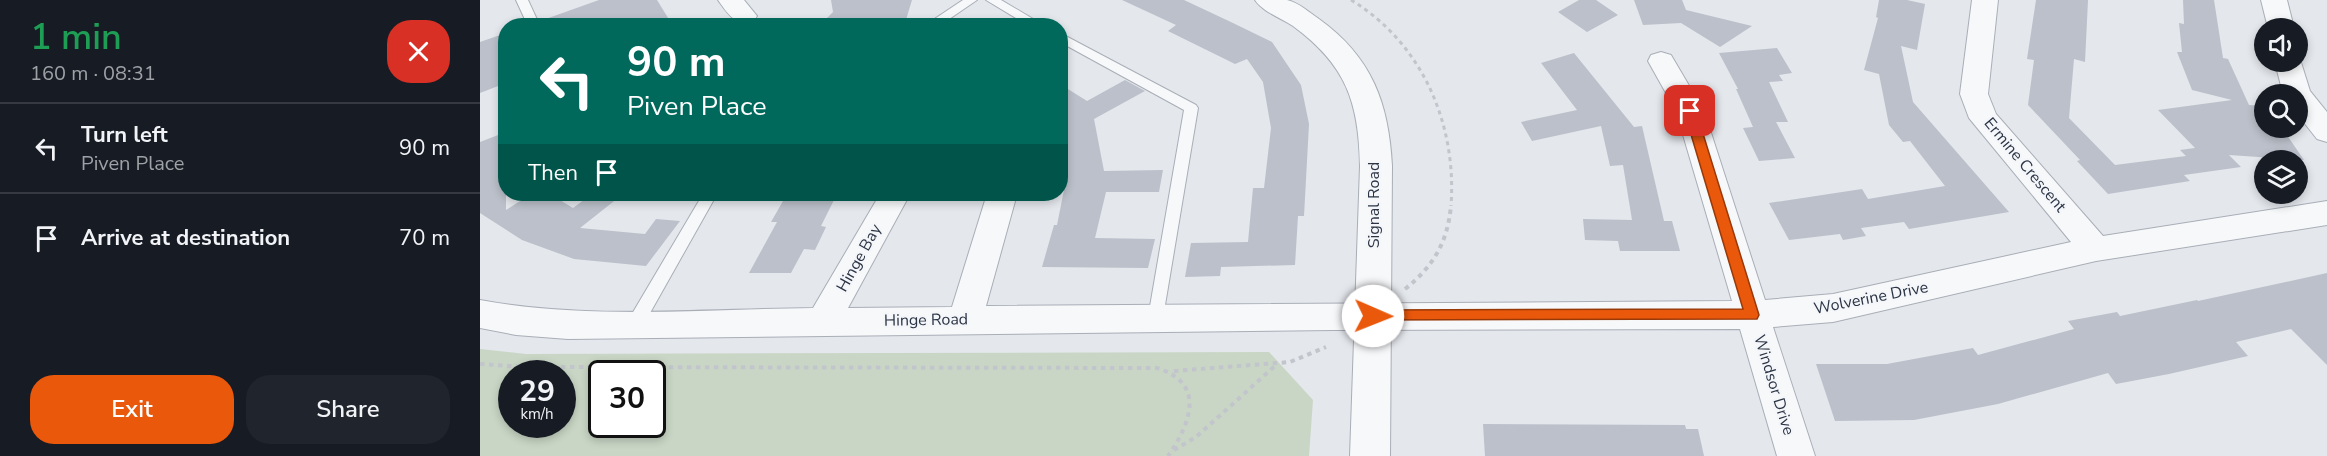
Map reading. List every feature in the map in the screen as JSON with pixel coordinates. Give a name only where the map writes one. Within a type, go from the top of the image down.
[{"type":"street","name":"Signal Road","points":[[1268,0],[1319,31],[1354,73],[1368,100],[1375,156],[1370,456]]},
{"type":"street","name":"Ermine Crescent","points":[[1985,0],[1974,94],[1983,118],[2097,249]]},
{"type":"street","points":[[2274,0],[2278,18]]},
{"type":"street","name":"Windsor Drive","points":[[1661,61],[1690,111],[1796,456]]},
{"type":"street","points":[[2308,108],[2327,132]]},
{"type":"street","name":"Hinge Bay","points":[[824,322],[891,201]]},
{"type":"street","points":[[965,320],[1000,201]]},
{"type":"street","name":"Wolverine Drive","points":[[1373,316],[1752,315],[1833,308],[2097,249],[2327,213]]},
{"type":"street","name":"Hinge Road","points":[[480,314],[516,321],[568,325],[1373,316]]},
{"type":"lane","points":[[522,0],[530,18]]},
{"type":"lane","points":[[943,18],[971,0]]},
{"type":"lane","points":[[992,0],[1025,18]]},
{"type":"lane","points":[[1068,41],[1191,108],[1156,318]]},
{"type":"lane","points":[[634,324],[706,201]]},
{"type":"path","points":[[1351,0],[1385,25],[1404,44],[1420,66],[1442,122],[1451,190],[1445,239],[1436,258],[1405,289]]},
{"type":"path","points":[[480,364],[526,367],[1157,368],[1174,371],[1195,367],[1276,364],[1305,360],[1326,347]]},
{"type":"path","points":[[1172,451],[1196,437],[1276,364]]},
{"type":"path","points":[[1168,456],[1181,440],[1190,411],[1183,379],[1174,371]]},
{"type":"green space","points":[[480,349],[526,354],[1269,352],[1313,400],[1309,456],[480,456]]},
{"type":"building","points":[[599,0],[657,0],[668,18],[548,18]]},
{"type":"building","points":[[831,0],[912,0],[907,18],[827,18],[833,12]]},
{"type":"building","points":[[1122,0],[1184,0],[1233,23],[1272,42],[1301,85],[1309,124],[1304,216],[1298,216],[1295,265],[1221,267],[1220,276],[1185,277],[1191,243],[1248,242],[1253,188],[1264,188],[1271,128],[1263,82],[1247,59],[1235,64],[1168,31],[1176,25]]},
{"type":"building","points":[[1579,0],[1596,0],[1618,15],[1587,32],[1558,12]]},
{"type":"building","points":[[1634,0],[1682,0],[1686,10],[1752,26],[1720,47],[1681,23],[1643,25]]},
{"type":"building","points":[[1879,0],[1907,0],[1925,4],[1917,50],[1901,46],[1913,102],[2009,212],[1909,229],[1904,222],[1861,228],[1866,236],[1843,240],[1840,234],[1789,240],[1769,203],[1862,189],[1868,199],[1945,186],[1910,141],[1903,142],[1889,125],[1879,74],[1864,70],[1878,18],[1876,17]]},
{"type":"building","points":[[2036,0],[2088,0],[2085,62],[2074,59],[2069,118],[2115,165],[2186,156],[2180,150],[2195,148],[2158,110],[2232,100],[2192,90],[2177,52],[2182,52],[2179,23],[2184,24],[2183,0],[2214,0],[2223,58],[2228,59],[2249,105],[2254,105],[2254,138],[2289,138],[2297,150],[2254,150],[2254,157],[2229,155],[2241,167],[2184,175],[2190,181],[2108,194],[2077,161],[2080,160],[2028,105],[2034,60],[2027,59]]},
{"type":"building","points":[[498,36],[498,86],[480,93],[480,42]]},
{"type":"building","points":[[1777,48],[1792,73],[1779,75],[1783,81],[1769,82],[1788,122],[1776,122],[1795,158],[1759,161],[1743,128],[1753,127],[1736,89],[1738,89],[1719,53]]},
{"type":"building","points":[[1574,53],[1634,127],[1642,126],[1664,221],[1672,221],[1680,251],[1620,251],[1618,241],[1585,240],[1583,219],[1632,220],[1623,165],[1610,166],[1601,126],[1532,141],[1521,122],[1577,110],[1541,63]]},
{"type":"building","points":[[1125,80],[1145,91],[1094,119],[1104,171],[1163,170],[1159,192],[1106,192],[1095,238],[1155,239],[1148,268],[1042,267],[1054,225],[1057,225],[1062,201],[1068,201],[1068,89],[1087,101]]},
{"type":"building","points":[[498,135],[498,201],[506,201],[506,210],[520,201],[562,201],[573,208],[582,201],[614,201],[580,228],[645,234],[656,219],[680,221],[646,266],[574,259],[522,240],[480,213],[480,142]]},
{"type":"building","points":[[783,201],[834,201],[821,226],[826,227],[815,250],[804,249],[791,273],[749,273],[777,222],[771,222]]},
{"type":"building","points":[[2327,273],[2327,365],[2291,329],[2236,342],[2248,356],[2169,374],[2116,384],[2108,373],[1998,404],[1914,420],[1835,421],[1816,364],[1887,364],[1973,348],[1978,355],[2074,329],[2068,321],[2117,312],[2120,316]]},
{"type":"building","points":[[1483,424],[1685,425],[1686,429],[1698,429],[1704,456],[1485,456]]},
{"type":"route","points":[[1373,316],[1752,315],[1690,111]]}]
